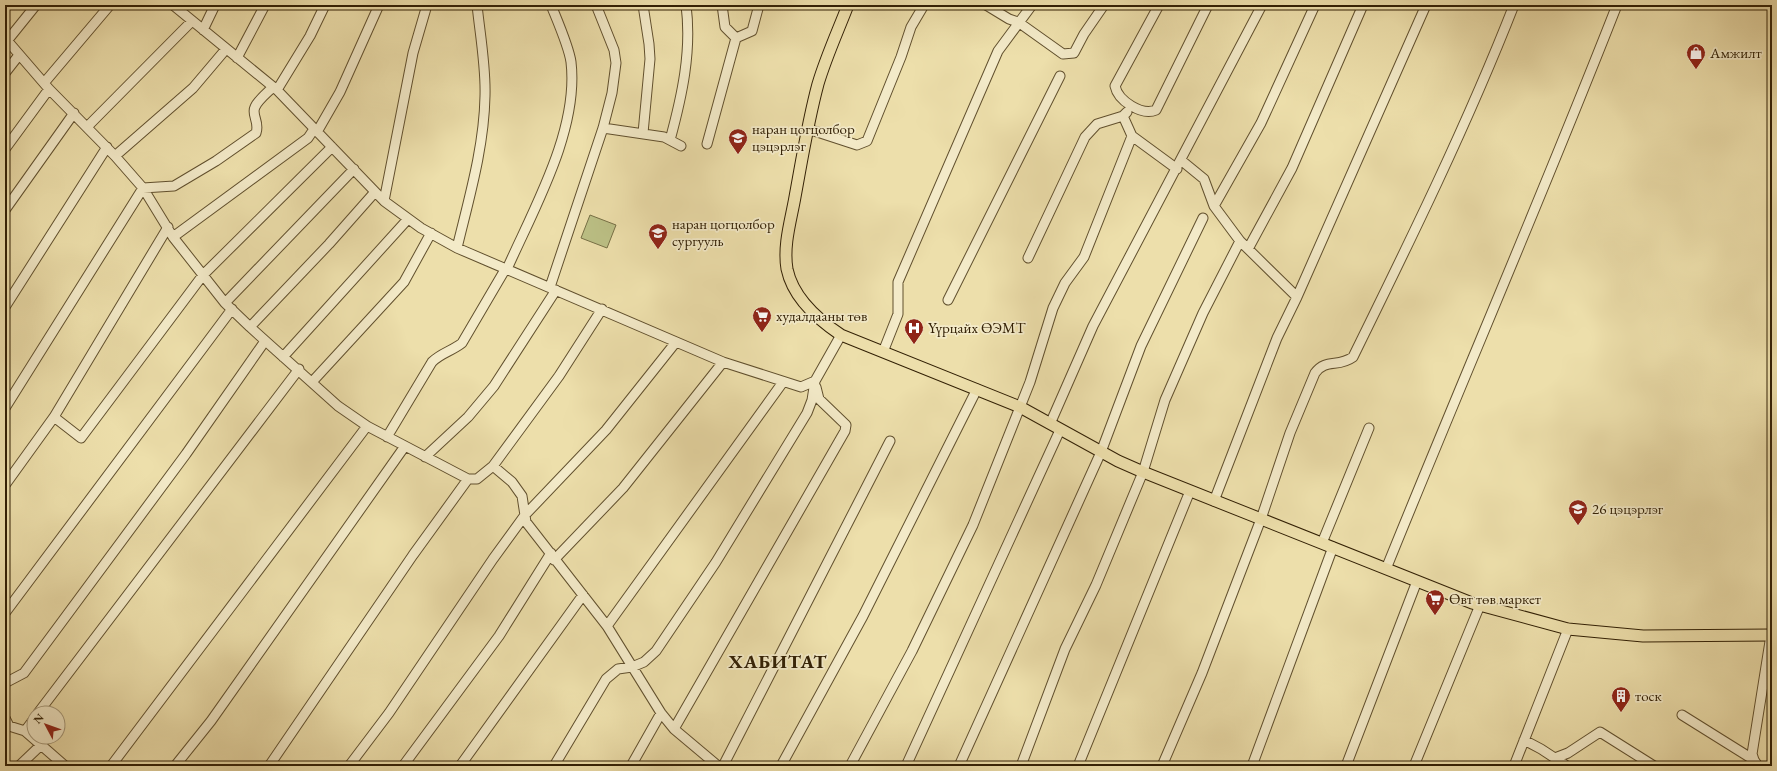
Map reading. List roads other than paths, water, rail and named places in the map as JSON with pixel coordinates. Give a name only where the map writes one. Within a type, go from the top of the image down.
[{"type":"main road","points":[[848,5],[819,84],[808,129],[788,235],[787,269],[799,298],[814,314],[841,335],[1020,408],[1101,452],[1143,472],[1480,605],[1568,629],[1643,636],[1771,635]]},
{"type":"street","points":[[36,5],[6,39],[47,86],[107,147],[143,188],[173,237],[228,306],[338,406],[367,426],[387,437],[468,479],[477,479],[493,466],[559,376],[602,309]]},
{"type":"street","points":[[5,150],[47,86],[110,5]]},
{"type":"street","points":[[173,5],[275,89],[384,201],[408,219],[431,233],[457,248],[723,362],[800,387],[815,381]]},
{"type":"street","points":[[203,30],[215,5]]},
{"type":"street","points":[[237,58],[265,5]]},
{"type":"street","points":[[143,188],[174,186],[216,161],[256,133],[258,127],[254,107],[275,89],[310,36],[325,5]]},
{"type":"street","points":[[173,237],[308,138],[315,131],[340,92],[378,5]]},
{"type":"street","points":[[384,201],[413,53],[427,5]]},
{"type":"street","points":[[457,248],[479,157],[484,124],[486,94],[477,5]]},
{"type":"street","points":[[387,437],[432,362],[440,354],[455,348],[462,343],[507,269],[557,155],[566,124],[571,98],[571,61],[551,5]]},
{"type":"street","points":[[425,457],[468,417],[494,386],[553,288],[603,128],[612,93],[616,63],[614,50],[596,5]]},
{"type":"street","points":[[643,5],[650,59],[643,133]]},
{"type":"street","points":[[670,140],[682,96],[687,62],[686,5]]},
{"type":"street","points":[[722,5],[725,27],[736,38]]},
{"type":"street","points":[[736,38],[752,31],[760,5]]},
{"type":"street","points":[[808,129],[857,145],[867,141],[901,58],[911,27],[924,5]]},
{"type":"street","points":[[986,5],[1008,19],[1018,22],[1063,54],[1074,53],[1084,34],[1104,5]]},
{"type":"street","points":[[884,352],[898,314],[898,282],[998,51],[1032,5]]},
{"type":"street","points":[[1159,5],[1115,86],[1118,93],[1132,107],[1147,112],[1156,110],[1208,5]]},
{"type":"street","points":[[1050,424],[1093,326],[1262,5]]},
{"type":"street","points":[[1214,206],[1261,123],[1315,5]]},
{"type":"street","points":[[1248,249],[1292,168],[1363,5]]},
{"type":"street","points":[[1214,501],[1277,338],[1297,297],[1426,5]]},
{"type":"street","points":[[1162,766],[1202,673],[1261,519],[1290,433],[1315,373],[1319,367],[1326,364],[1339,364],[1346,362],[1353,357],[1423,213],[1498,46],[1514,5]]},
{"type":"street","points":[[1386,569],[1496,305],[1617,5]]},
{"type":"street","points":[[87,127],[192,21]]},
{"type":"street","points":[[707,144],[736,38]]},
{"type":"street","points":[[115,156],[193,88],[226,49]]},
{"type":"street","points":[[5,74],[19,55]]},
{"type":"street","points":[[948,300],[1060,76]]},
{"type":"street","points":[[1028,258],[1085,137],[1097,124],[1123,116],[1132,107]]},
{"type":"street","points":[[5,210],[74,114]]},
{"type":"street","points":[[1123,116],[1132,136],[1204,179],[1214,206],[1240,241],[1297,297]]},
{"type":"street","points":[[603,128],[643,133],[670,140],[681,146]]},
{"type":"street","points":[[850,766],[912,650],[973,525],[1030,382],[1052,308],[1065,283],[1084,257],[1132,136]]},
{"type":"street","points":[[5,307],[107,147]]},
{"type":"street","points":[[54,417],[81,438],[203,274],[332,147]]},
{"type":"street","points":[[5,613],[228,306],[354,169]]},
{"type":"street","points":[[5,408],[143,188]]},
{"type":"street","points":[[250,327],[329,244],[375,192]]},
{"type":"street","points":[[959,766],[1101,452],[1141,346],[1203,218]]},
{"type":"street","points":[[283,357],[408,219]]},
{"type":"street","points":[[5,485],[54,417],[168,227]]},
{"type":"street","points":[[312,382],[404,282],[431,233]]},
{"type":"street","points":[[1021,766],[1065,649],[1096,585],[1143,472],[1165,400],[1203,313],[1240,241]]},
{"type":"street","points":[[554,766],[606,679],[618,669],[632,667],[644,662],[656,651],[716,562],[807,413],[812,400],[815,381],[841,335]]},
{"type":"street","points":[[5,683],[24,673],[186,454],[265,341]]},
{"type":"street","points":[[349,766],[389,713],[493,559],[525,515],[606,430],[676,342]]},
{"type":"street","points":[[403,766],[499,636],[553,556],[623,488],[723,362]]},
{"type":"street","points":[[44,705],[299,369]]},
{"type":"street","points":[[674,729],[845,431],[846,425],[819,399],[815,381]]},
{"type":"street","points":[[607,626],[783,382]]},
{"type":"street","points":[[781,766],[863,616],[956,432],[976,389]]},
{"type":"street","points":[[111,766],[367,426]]},
{"type":"street","points":[[1322,543],[1369,428]]},
{"type":"street","points":[[906,766],[1060,430]]},
{"type":"street","points":[[723,766],[890,441]]},
{"type":"street","points":[[176,766],[211,722],[405,446]]},
{"type":"street","points":[[493,466],[512,482],[522,496],[526,522],[607,626],[661,713],[674,729],[712,764]]},
{"type":"street","points":[[269,766],[413,555],[468,479]]},
{"type":"street","points":[[1078,766],[1190,491]]},
{"type":"street","points":[[1252,766],[1333,547]]},
{"type":"street","points":[[1346,766],[1416,580]]},
{"type":"street","points":[[460,766],[584,595]]},
{"type":"street","points":[[1414,766],[1480,605]]},
{"type":"street","points":[[1514,766],[1568,629]]},
{"type":"street","points":[[1756,763],[1752,754],[1771,635]]},
{"type":"street","points":[[631,766],[661,713]]},
{"type":"street","points":[[1682,715],[1756,763]]},
{"type":"street","points":[[5,718],[9,726],[25,731]]},
{"type":"street","points":[[1555,758],[1568,753],[1600,732],[1654,766]]},
{"type":"street","points":[[1524,740],[1566,766]]},
{"type":"street","points":[[20,766],[41,745],[65,766]]},
{"type":"place","name":"Амжилт","points":[[1696,70]]},
{"type":"place","name":"наран цогцолбор цэцэрлэг","points":[[738,155]]},
{"type":"place","name":"наран цогцолбор сургууль","points":[[658,250]]},
{"type":"place","name":"худалдааны төв","points":[[762,333]]},
{"type":"place","name":"Үүрцайх ӨЭМТ","points":[[914,345]]},
{"type":"place","name":"26 цэцэрлэг","points":[[1578,526]]},
{"type":"place","name":"Өвт төв маркет","points":[[1435,616]]},
{"type":"place","name":"тоск","points":[[1621,713]]},
{"type":"district","name":"ХАБИТАТ","points":[[778,661]]}]
